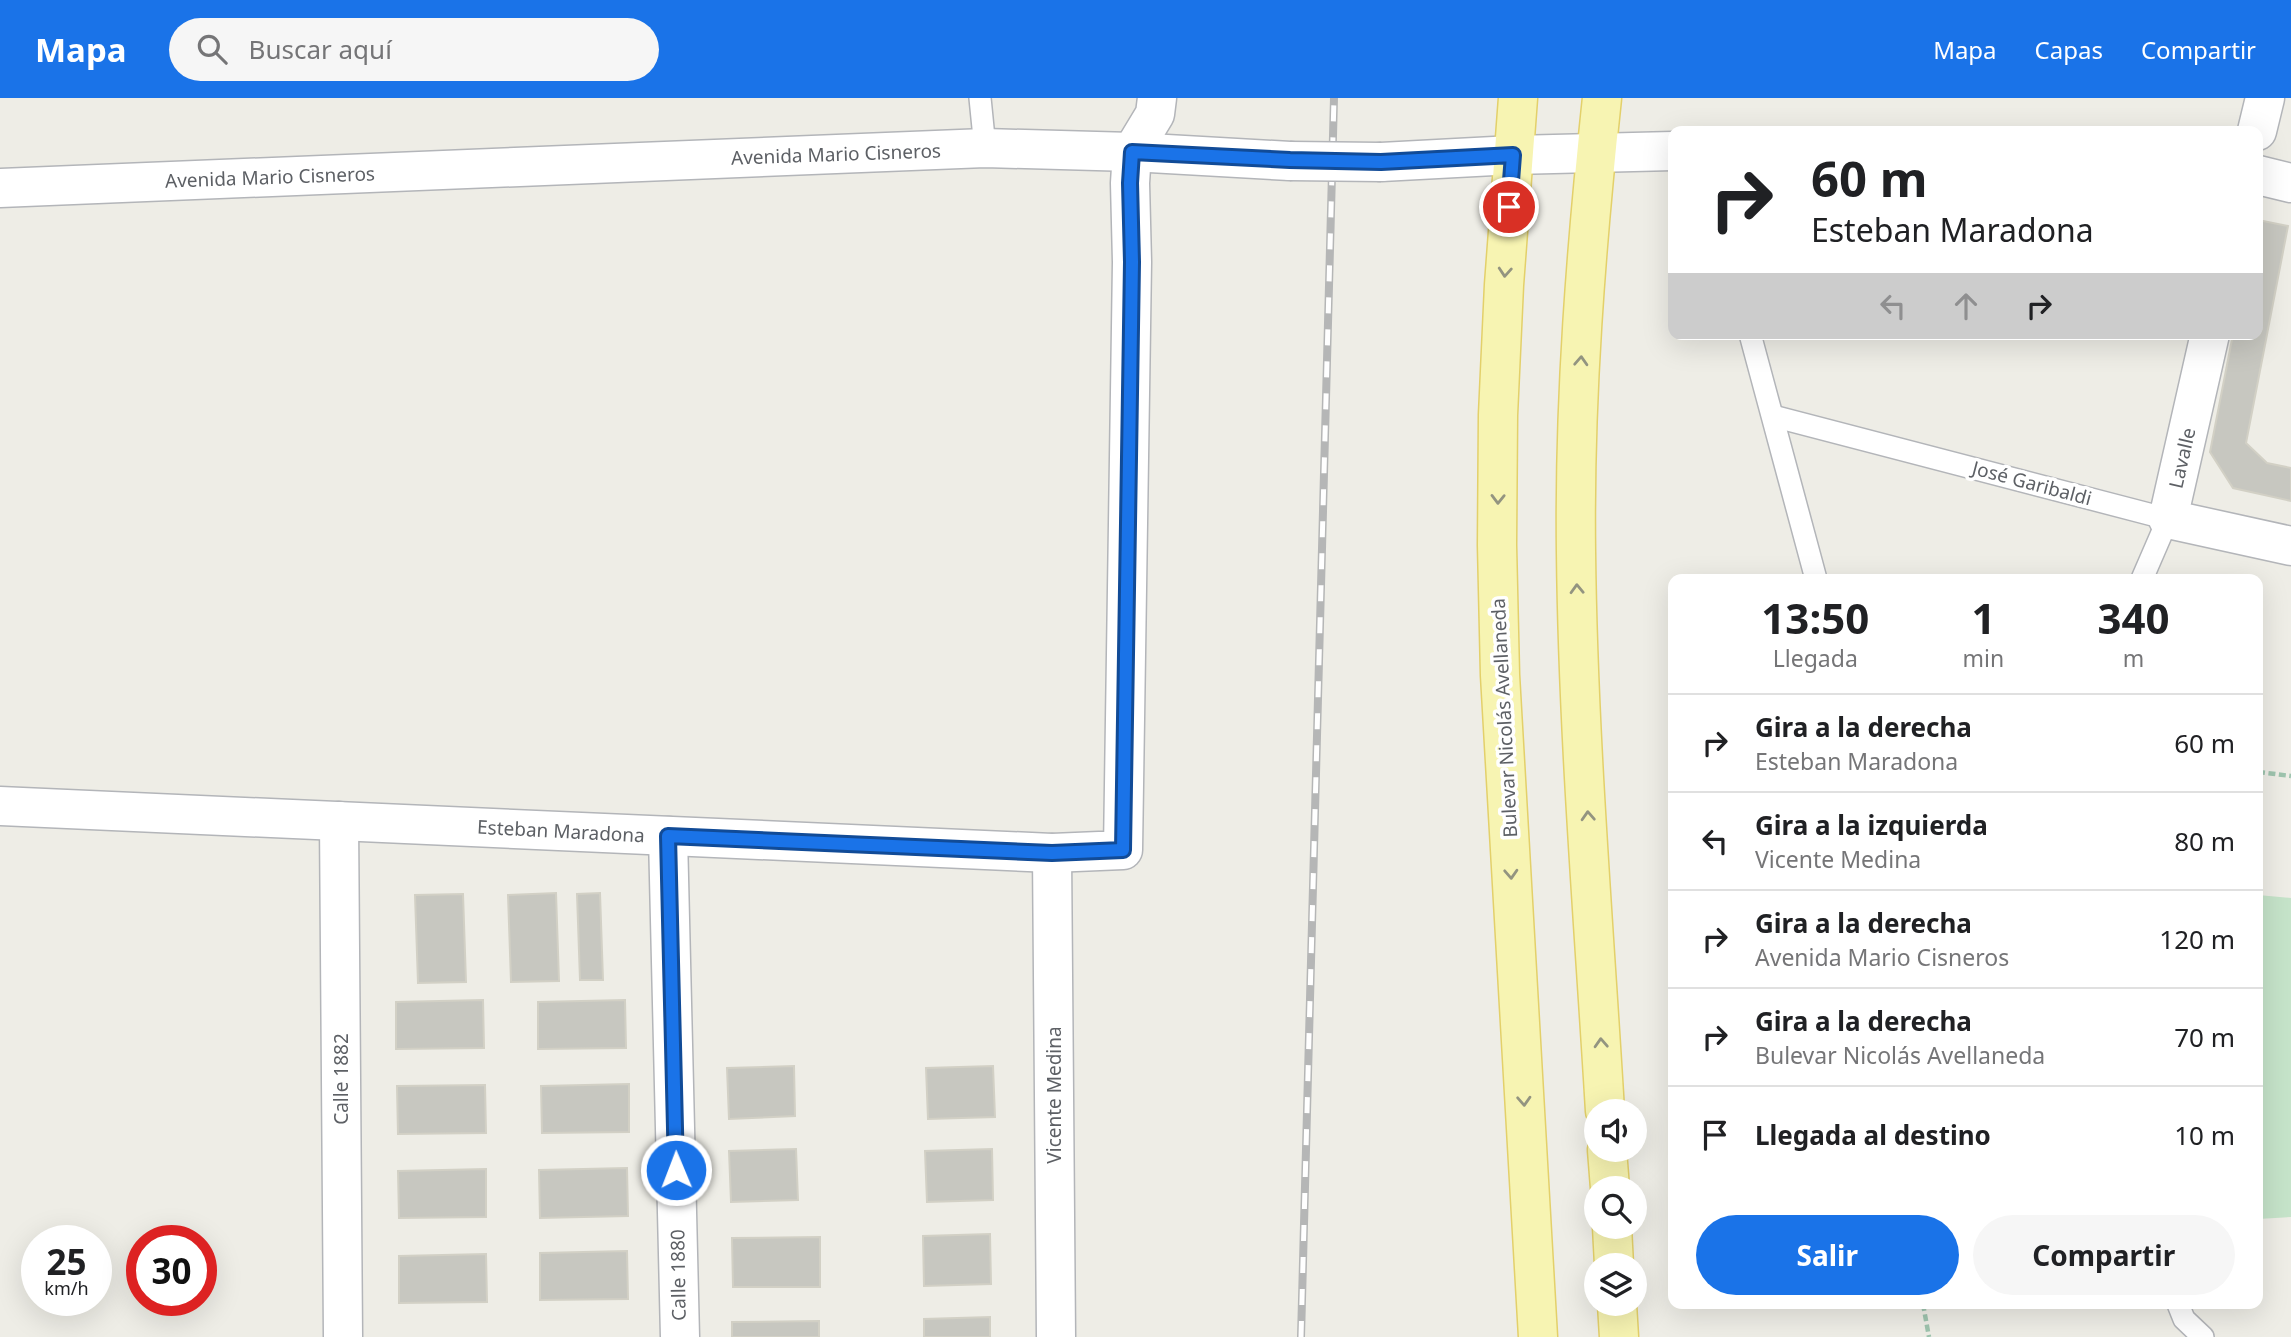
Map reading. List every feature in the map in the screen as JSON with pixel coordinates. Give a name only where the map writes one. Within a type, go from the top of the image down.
[{"type":"main road","name":"Bulevar Nicolás Avellaneda","points":[[1518,98],[1504,285],[1498,415],[1497,545],[1500,675],[1538,1337]]},
{"type":"main road","points":[[1602,98],[1578,417],[1576,551],[1580,685],[1604,1099]]},
{"type":"main road","points":[[1618,1316],[1619,1337]]},
{"type":"street","points":[[1132,152],[1155,114],[1157,98]]},
{"type":"street","points":[[2258,126],[2264,98]]},
{"type":"street","name":"Avenida Mario Cisneros","points":[[0,188],[985,148],[1381,162],[1668,151]]},
{"type":"street","name":"Esteban Maradona","points":[[0,806],[1052,853],[1123,850],[1132,152]]},
{"type":"street","points":[[2263,176],[2291,183]]},
{"type":"street","name":"Lavalle","points":[[2168,519],[2209,340]]},
{"type":"street","name":"José Garibaldi","points":[[2168,519],[2291,546]]},
{"type":"street","name":"Calle 1882","points":[[339,821],[343,1337]]},
{"type":"street","name":"Calle 1880","points":[[668,836],[680,1337]]},
{"type":"street","name":"Vicente Medina","points":[[1052,853],[1056,1337]]},
{"type":"lane","points":[[980,98],[985,148]]},
{"type":"lane","points":[[1753,340],[1815,574]]},
{"type":"lane","name":"José Garibaldi","points":[[1773,416],[2168,519]]},
{"type":"lane","name":"Lavalle","points":[[2145,574],[2168,519]]},
{"type":"lane","points":[[2180,1309],[2184,1319],[2203,1337]]},
{"type":"path","points":[[2263,773],[2291,776]]},
{"type":"path","points":[[1924,1309],[1929,1337]]},
{"type":"green space","points":[[2263,895],[2291,898],[2291,1217],[2263,1219]]},
{"type":"building","points":[[2263,221],[2288,226],[2246,443],[2267,463],[2291,468],[2291,501],[2233,488],[2210,452],[2232,340],[2263,340]]},
{"type":"building","points":[[556,893],[559,981],[511,982],[508,895]]},
{"type":"building","points":[[600,893],[603,980],[580,980],[577,894]]},
{"type":"building","points":[[463,894],[466,982],[418,983],[415,895]]},
{"type":"building","points":[[483,1000],[484,1048],[396,1049],[396,1002]]},
{"type":"building","points":[[625,1000],[626,1048],[538,1049],[538,1002]]},
{"type":"building","points":[[794,1066],[795,1116],[729,1119],[727,1068]]},
{"type":"building","points":[[993,1066],[995,1117],[928,1119],[926,1068]]},
{"type":"building","points":[[629,1084],[629,1132],[542,1133],[541,1086]]},
{"type":"building","points":[[485,1085],[486,1133],[398,1134],[397,1086]]},
{"type":"building","points":[[796,1149],[798,1200],[731,1202],[729,1151]]},
{"type":"building","points":[[992,1149],[993,1200],[927,1202],[925,1151]]},
{"type":"building","points":[[627,1168],[628,1216],[540,1218],[539,1170]]},
{"type":"building","points":[[486,1169],[486,1217],[399,1218],[398,1171]]},
{"type":"building","points":[[990,1234],[991,1284],[924,1286],[923,1236]]},
{"type":"building","points":[[820,1237],[820,1287],[733,1287],[732,1238]]},
{"type":"building","points":[[627,1251],[628,1299],[540,1300],[540,1253]]},
{"type":"building","points":[[486,1254],[487,1302],[399,1303],[399,1256]]},
{"type":"building","points":[[990,1317],[990,1337],[924,1337],[924,1319]]},
{"type":"building","points":[[819,1321],[819,1337],[732,1337],[732,1322]]},
{"type":"railway","points":[[1301,1337],[1334,98]]},
{"type":"route","points":[[676,1170],[668,836],[1052,853],[1123,850],[1132,152],[1381,162],[1513,155],[1509,207]]}]
